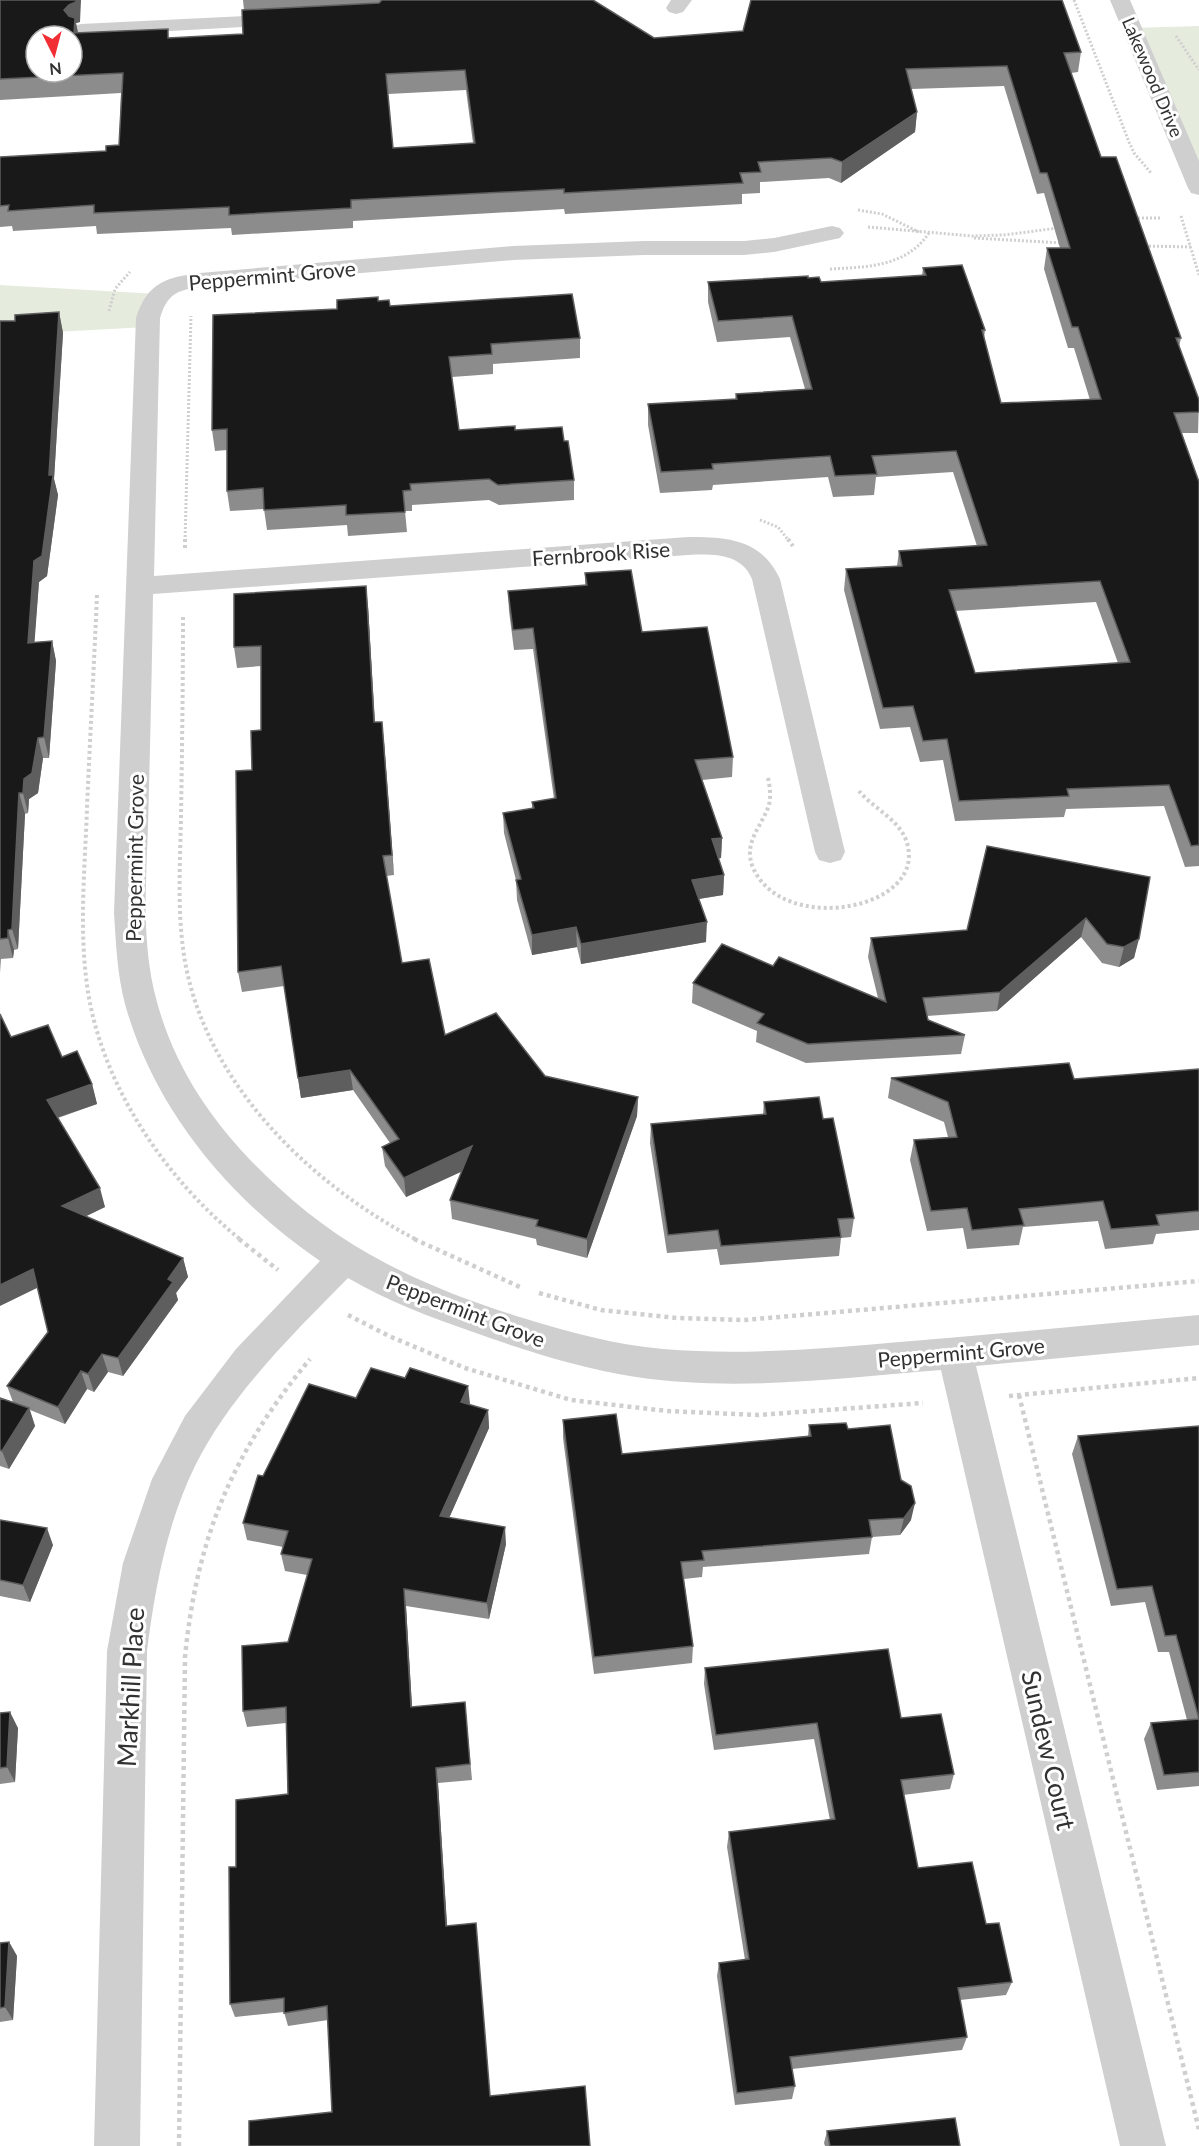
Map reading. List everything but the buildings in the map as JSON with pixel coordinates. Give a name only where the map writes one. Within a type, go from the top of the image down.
[{"type":"street","name":"Lakewood Drive","points":[[1120,0],[1199,188]]},
{"type":"street","points":[[84,29],[156,17],[303,20]]},
{"type":"street","name":"Peppermint Grove","points":[[832,233],[759,247],[513,253],[216,279],[181,283],[165,288],[152,303],[148,318],[130,913],[133,957],[141,1002],[158,1051],[181,1098],[213,1140],[250,1182],[293,1222],[344,1259],[402,1289],[470,1315],[558,1344],[632,1361],[738,1368],[813,1365],[1199,1330]]},
{"type":"street","name":"Fernbrook Rise","points":[[141,586],[688,546],[720,547],[746,553],[759,564],[766,579],[830,852]]},
{"type":"street","name":"Markhill Place","points":[[117,2146],[127,1651],[133,1604],[143,1562],[177,1465],[197,1429],[261,1345],[344,1259]]},
{"type":"street","name":"Sundew Court","points":[[955,1353],[1143,2146]]},
{"type":"path","points":[[1074,0],[1129,142],[1134,153],[1154,177]]},
{"type":"path","points":[[1179,207],[1199,275]]},
{"type":"path","points":[[1129,218],[1161,218]]},
{"type":"path","points":[[832,233],[868,227],[996,240],[1066,243]]},
{"type":"path","points":[[953,236],[1002,235],[1065,227]]},
{"type":"path","points":[[1134,245],[1191,247]]},
{"type":"path","points":[[184,554],[192,313]]},
{"type":"path","points":[[754,520],[778,527],[795,553]]},
{"type":"path","points":[[183,606],[181,926],[193,995],[218,1054],[235,1083],[265,1118],[330,1183],[370,1213],[412,1237],[524,1289]]},
{"type":"path","points":[[766,768],[770,801],[767,811],[753,832],[749,847],[751,861],[766,887],[780,899],[802,906],[821,908],[865,903],[881,897],[902,877],[908,850],[903,836],[894,823],[871,805],[857,788]]},
{"type":"path","points":[[535,1292],[602,1310],[677,1318],[744,1320],[1199,1281]]},
{"type":"path","points":[[342,1323],[349,1316]]},
{"type":"path","points":[[179,2146],[187,1621],[205,1541],[234,1470],[259,1425],[314,1354]]},
{"type":"path","points":[[1004,1396],[1199,1378]]},
{"type":"path","points":[[1019,1395],[1199,2130]]},
{"type":"shaded area","points":[[1199,26],[1199,188],[1133,28]]},
{"type":"shaded area","points":[[0,285],[158,294],[147,327],[0,335]]}]
